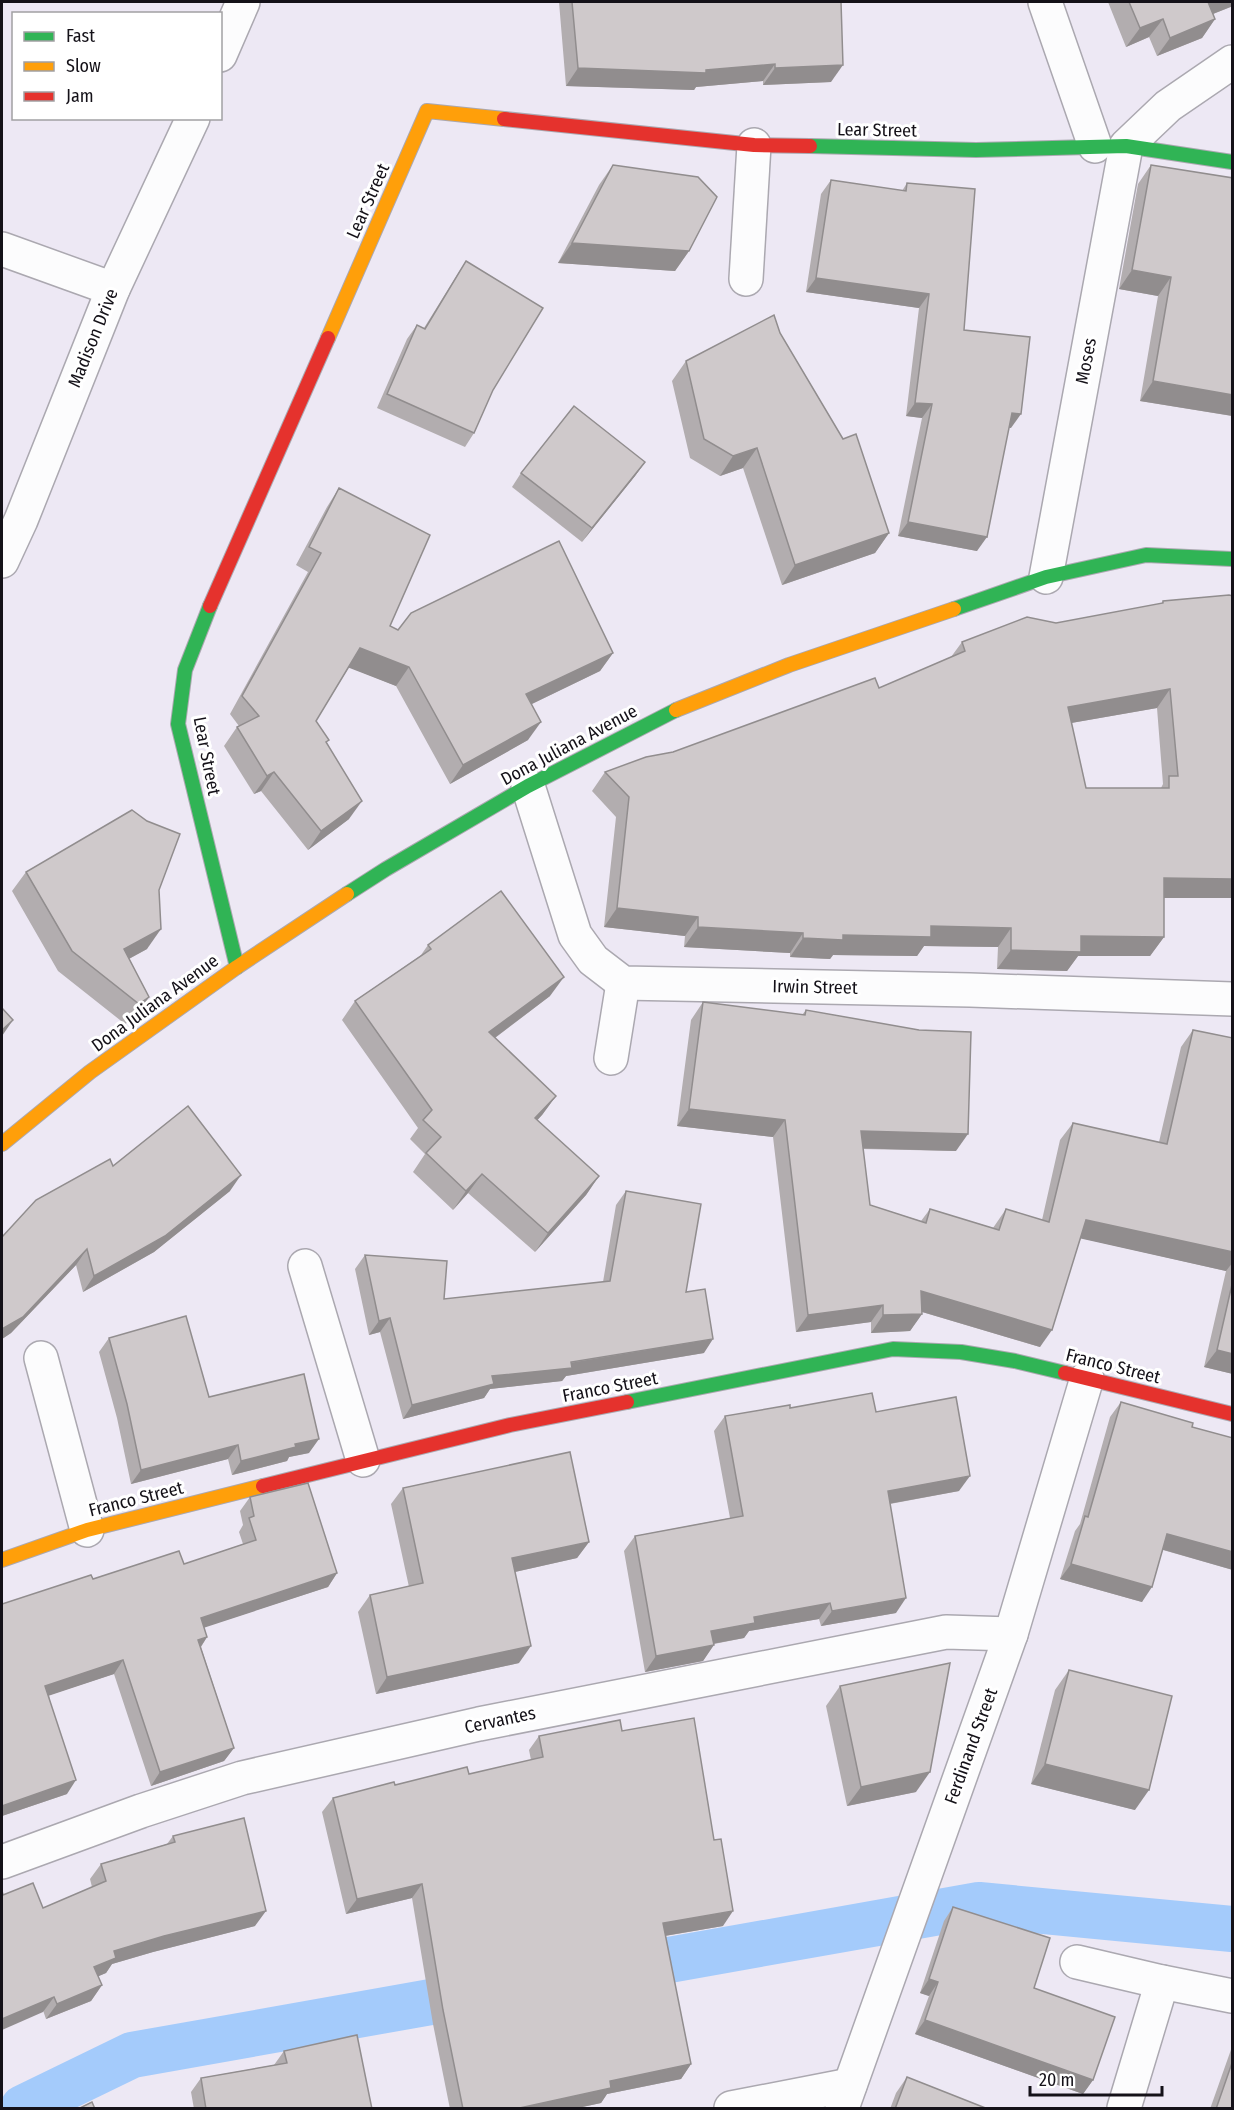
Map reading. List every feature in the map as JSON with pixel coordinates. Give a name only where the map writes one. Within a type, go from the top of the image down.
[{"type":"street","points":[[222,50],[243,2]]},
{"type":"street","points":[[1045,2],[1110,146],[1233,62]]},
{"type":"street","name":"Lear Street","points":[[237,967],[178,724],[185,670],[206,615],[427,111],[754,145],[976,150],[1110,146],[1233,162]]},
{"type":"street","name":"Madison Drive","points":[[2,561],[21,520],[113,289],[192,120]]},
{"type":"street","points":[[746,279],[754,145]]},
{"type":"street","name":"Moses","points":[[1046,577],[1110,146]]},
{"type":"street","points":[[2,249],[113,289]]},
{"type":"street","name":"Dona Juliana Avenue","points":[[2,1144],[90,1072],[237,967],[386,869],[528,786],[666,714],[789,665],[1046,577],[1146,555],[1233,559]]},
{"type":"street","points":[[528,786],[575,935],[593,960],[624,983],[611,1058]]},
{"type":"street","name":"Irwin Street","points":[[624,983],[970,990],[1233,999]]},
{"type":"street","points":[[305,1266],[363,1461]]},
{"type":"street","name":"Franco Street","points":[[2,1560],[87,1530],[510,1425],[893,1349],[961,1352],[1015,1361],[1233,1414]]},
{"type":"street","points":[[42,1358],[87,1530]]},
{"type":"street","name":"Ferdinand Street","points":[[846,2097],[1011,1634],[1087,1378]]},
{"type":"street","name":"Cervantes","points":[[2,1862],[141,1811],[242,1778],[456,1729],[945,1632],[1011,1634]]},
{"type":"street","points":[[1077,1962],[1233,1996]]},
{"type":"street","points":[[1124,2109],[1162,1982]]},
{"type":"street","points":[[731,2109],[846,2097]]},
{"type":"building","points":[[572,2],[841,2],[843,65],[775,68],[775,64],[706,70],[706,73],[578,68]]},
{"type":"building","points":[[1129,2],[1208,2],[1215,19],[1170,38],[1163,19],[1140,28]]},
{"type":"building","points":[[613,165],[698,177],[717,197],[689,251],[572,243]]},
{"type":"building","points":[[1151,165],[1233,178],[1233,395],[1153,381],[1171,277],[1132,270]]},
{"type":"building","points":[[831,180],[906,191],[907,183],[975,189],[964,330],[1030,337],[1021,414],[1012,413],[987,537],[908,522],[932,404],[915,403],[929,294],[816,278]]},
{"type":"building","points":[[466,261],[543,308],[493,390],[474,433],[387,394],[417,325],[425,329]]},
{"type":"building","points":[[774,315],[780,333],[843,439],[856,434],[889,533],[795,565],[757,448],[733,456],[704,439],[686,361]]},
{"type":"building","points":[[574,406],[645,462],[592,528],[521,473]]},
{"type":"building","points":[[339,488],[430,535],[390,626],[398,630],[411,613],[559,541],[613,653],[526,694],[541,722],[463,765],[409,667],[360,648],[316,721],[362,801],[321,831],[274,772],[267,776],[237,727],[259,716],[242,696],[321,553],[309,547]]},
{"type":"building","points":[[1233,596],[1233,879],[1164,878],[1164,937],[1081,936],[1081,952],[1011,950],[1011,928],[931,926],[931,937],[843,935],[843,940],[803,938],[803,933],[698,927],[698,917],[617,908],[629,797],[605,772],[646,757],[673,752],[875,678],[879,688],[965,651],[962,642],[1027,617],[1056,623],[1163,603],[1163,601]],"holes":[[[1170,689],[1178,776],[1169,776],[1169,788],[1086,788],[1068,707]]]},
{"type":"building","points":[[132,810],[147,821],[180,834],[159,890],[161,929],[124,949],[149,997],[139,1004],[72,951],[26,872]]},
{"type":"building","points":[[501,891],[564,977],[489,1032],[556,1096],[535,1118],[599,1176],[548,1233],[482,1174],[466,1191],[426,1153],[441,1137],[423,1120],[432,1110],[355,1001],[431,949],[428,945]]},
{"type":"building","points":[[703,1002],[805,1015],[806,1010],[919,1030],[971,1032],[968,1134],[861,1131],[870,1205],[926,1223],[930,1209],[999,1230],[1006,1209],[1049,1222],[1073,1123],[1167,1144],[1193,1030],[1233,1038],[1233,1252],[1086,1220],[1052,1330],[921,1291],[922,1314],[883,1315],[883,1305],[808,1315],[785,1120],[689,1109]]},
{"type":"building","points":[[2,1008],[13,1020],[2,1030]]},
{"type":"building","points":[[188,1106],[241,1175],[165,1236],[94,1276],[87,1249],[23,1317],[2,1329],[2,1237],[36,1200],[110,1159],[113,1166]]},
{"type":"building","points":[[626,1191],[701,1204],[686,1292],[705,1289],[713,1339],[571,1362],[572,1368],[492,1376],[494,1384],[412,1405],[390,1318],[379,1321],[365,1255],[447,1261],[444,1299],[610,1281]]},
{"type":"building","points":[[1233,1280],[1233,1354],[1217,1350]]},
{"type":"building","points":[[186,1316],[209,1397],[304,1374],[319,1439],[241,1461],[238,1445],[141,1470],[127,1404],[109,1338]]},
{"type":"building","points":[[872,1393],[876,1412],[956,1397],[970,1476],[888,1491],[906,1598],[832,1611],[830,1603],[754,1617],[755,1623],[711,1631],[714,1645],[656,1656],[635,1536],[743,1516],[725,1416],[790,1405],[790,1408]]},
{"type":"building","points":[[1121,1402],[1193,1423],[1192,1427],[1233,1438],[1233,1552],[1167,1534],[1152,1587],[1071,1564],[1085,1516],[1088,1517]]},
{"type":"building","points":[[570,1452],[589,1542],[512,1558],[531,1646],[387,1677],[370,1595],[423,1583],[403,1488]]},
{"type":"building","points":[[308,1483],[337,1573],[201,1618],[207,1637],[198,1640],[234,1748],[160,1772],[123,1660],[45,1686],[76,1780],[2,1806],[2,1604],[91,1575],[93,1579],[179,1551],[184,1564],[256,1540],[249,1518],[254,1516],[250,1497]]},
{"type":"building","points":[[950,1663],[930,1772],[861,1787],[840,1686]]},
{"type":"building","points":[[1069,1670],[1172,1696],[1149,1790],[1045,1764]]},
{"type":"building","points":[[694,1718],[714,1840],[721,1839],[733,1911],[663,1923],[691,2064],[610,2081],[611,2088],[515,2109],[463,2109],[443,2010],[422,1884],[357,1899],[333,1798],[394,1782],[395,1785],[467,1767],[469,1774],[543,1757],[539,1736],[620,1720],[622,1731]]},
{"type":"building","points":[[244,1818],[266,1911],[114,1951],[116,1958],[94,1967],[102,1985],[57,2004],[54,1997],[2,2019],[2,1891],[3,1895],[33,1883],[43,1908],[106,1881],[101,1864],[175,1842],[173,1836]]},
{"type":"building","points":[[953,1907],[1050,1938],[1034,1988],[1115,2017],[1093,2080],[925,2020],[938,1982],[929,1979]]},
{"type":"building","points":[[357,2035],[372,2109],[206,2109],[201,2078],[287,2063],[284,2051]]},
{"type":"building","points":[[1233,2060],[1233,2109],[1216,2109]]},
{"type":"building","points":[[907,2077],[988,2109],[895,2109]]},
{"type":"building","points":[[92,2102],[95,2109],[78,2109]]},
{"type":"waterway","points":[[607,1971],[979,1905],[1232,1929]]},
{"type":"waterway","points":[[23,2108],[132,2055],[493,1991]]},
{"type":"traffic: fast","points":[[810,146],[976,150],[1126,146],[1232,162]]},
{"type":"traffic: fast","points":[[954,609],[1046,577],[1146,555],[1232,559]]},
{"type":"traffic: fast","points":[[210,606],[185,670],[178,724],[237,967]]},
{"type":"traffic: fast","points":[[347,894],[528,786],[676,710]]},
{"type":"traffic: fast","points":[[627,1402],[893,1349],[961,1352],[1015,1361],[1065,1373]]},
{"type":"traffic: slow","points":[[328,338],[427,111],[504,119]]},
{"type":"traffic: slow","points":[[676,710],[789,665],[954,609]]},
{"type":"traffic: slow","points":[[2,1144],[90,1072],[237,967],[347,894]]},
{"type":"traffic: slow","points":[[2,1560],[87,1530],[263,1486]]},
{"type":"traffic: jam","points":[[504,119],[754,145],[810,146]]},
{"type":"traffic: jam","points":[[210,606],[328,338]]},
{"type":"traffic: jam","points":[[1065,1373],[1232,1414]]},
{"type":"traffic: jam","points":[[263,1486],[510,1425],[627,1402]]}]
